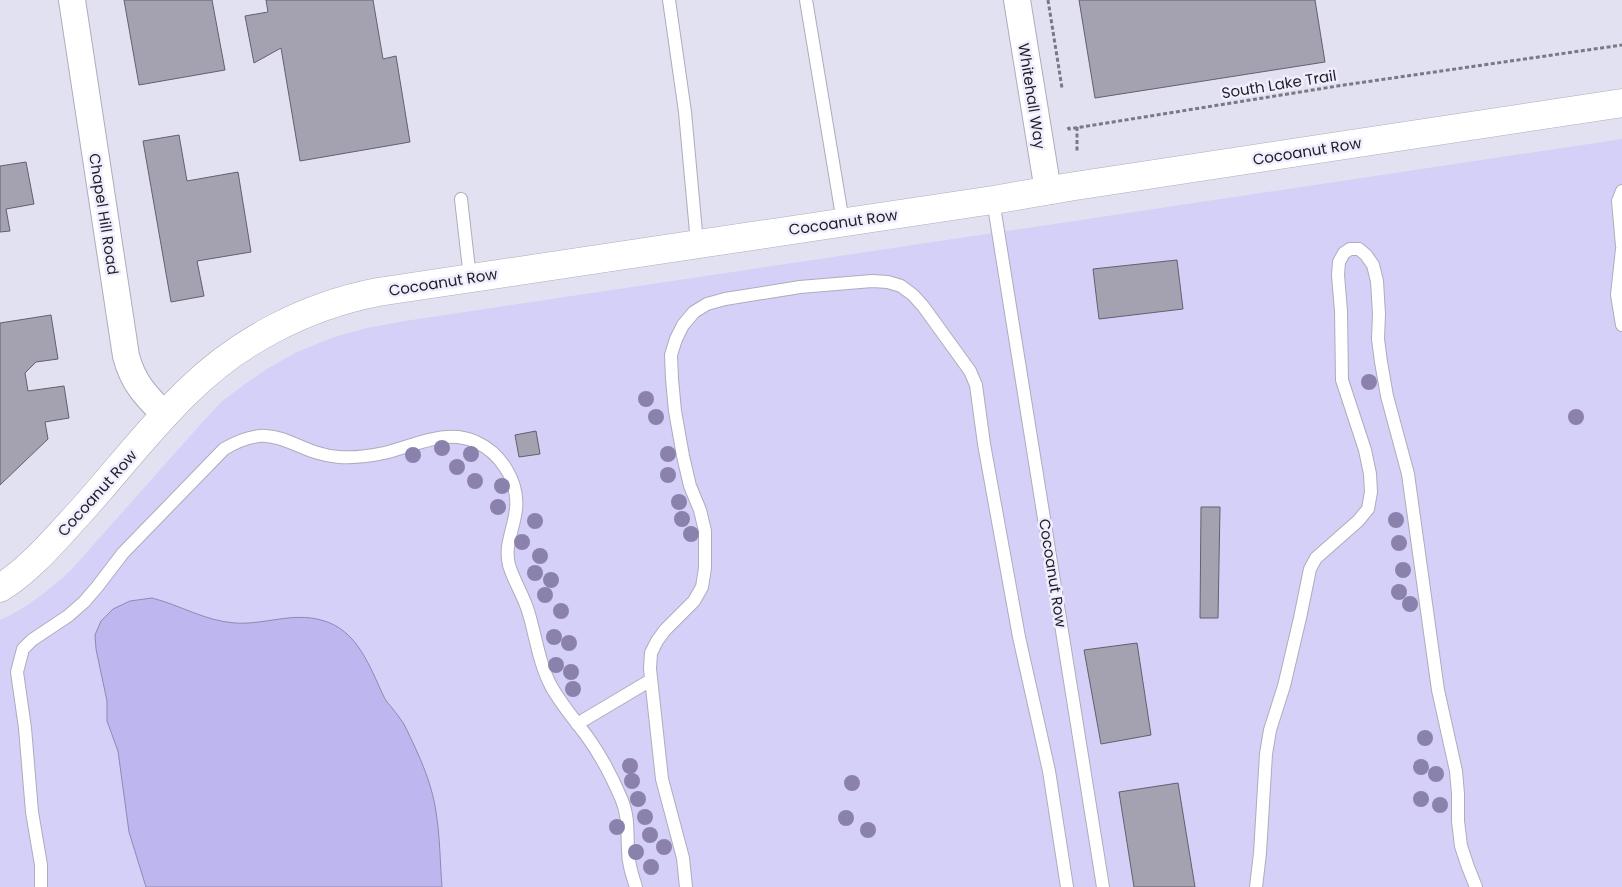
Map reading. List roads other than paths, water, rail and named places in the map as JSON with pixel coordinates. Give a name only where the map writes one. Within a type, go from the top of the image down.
[{"type":"street","name":"Chapel Hill Road","points":[[72,0],[126,356],[133,378],[138,386],[165,415]]},
{"type":"street","name":"Whitehall Way","points":[[1017,0],[1048,191]]},
{"type":"street","name":"Cocoanut Row","points":[[0,588],[14,579],[51,544],[185,393],[218,364],[257,338],[295,318],[358,296],[1622,103]]},
{"type":"lane","points":[[669,0],[685,112],[697,243]]},
{"type":"lane","points":[[806,0],[843,222]]},
{"type":"lane","points":[[1622,191],[1618,201],[1622,247],[1617,295],[1622,325]]},
{"type":"lane","points":[[461,199],[470,278]]},
{"type":"lane","name":"Cocoanut Row","points":[[993,200],[1103,887]]},
{"type":"lane","points":[[1256,887],[1266,754],[1270,730],[1284,686],[1310,569],[1316,558],[1358,521],[1368,509],[1371,492],[1370,474],[1365,450],[1342,380],[1339,262],[1350,249],[1359,249],[1373,265],[1377,281],[1379,296],[1378,339],[1381,362],[1387,396],[1408,474],[1438,690],[1456,771],[1461,846],[1476,887]]},
{"type":"lane","points":[[686,887],[683,858],[662,779],[651,680],[651,654],[657,641],[665,630],[694,601],[702,587],[705,568],[705,531],[684,463],[675,411],[672,355],[676,339],[683,325],[694,312],[708,304],[725,299],[800,287],[872,281],[888,282],[901,286],[913,295],[970,371],[976,385],[984,444],[1019,637],[1049,771],[1068,887]]},
{"type":"lane","points":[[41,887],[41,865],[32,812],[25,728],[17,672],[23,649],[32,640],[68,616],[84,602],[123,553],[224,449],[237,442],[263,435],[277,437],[317,453],[359,458],[385,453],[416,442],[439,438],[460,438],[476,441],[500,458],[510,476],[516,493],[516,510],[508,541],[507,558],[512,576],[523,595],[530,615],[541,662],[550,684],[563,707],[597,752],[622,798],[628,815],[630,869],[636,887]]},
{"type":"lane","points":[[577,724],[651,680]]}]
